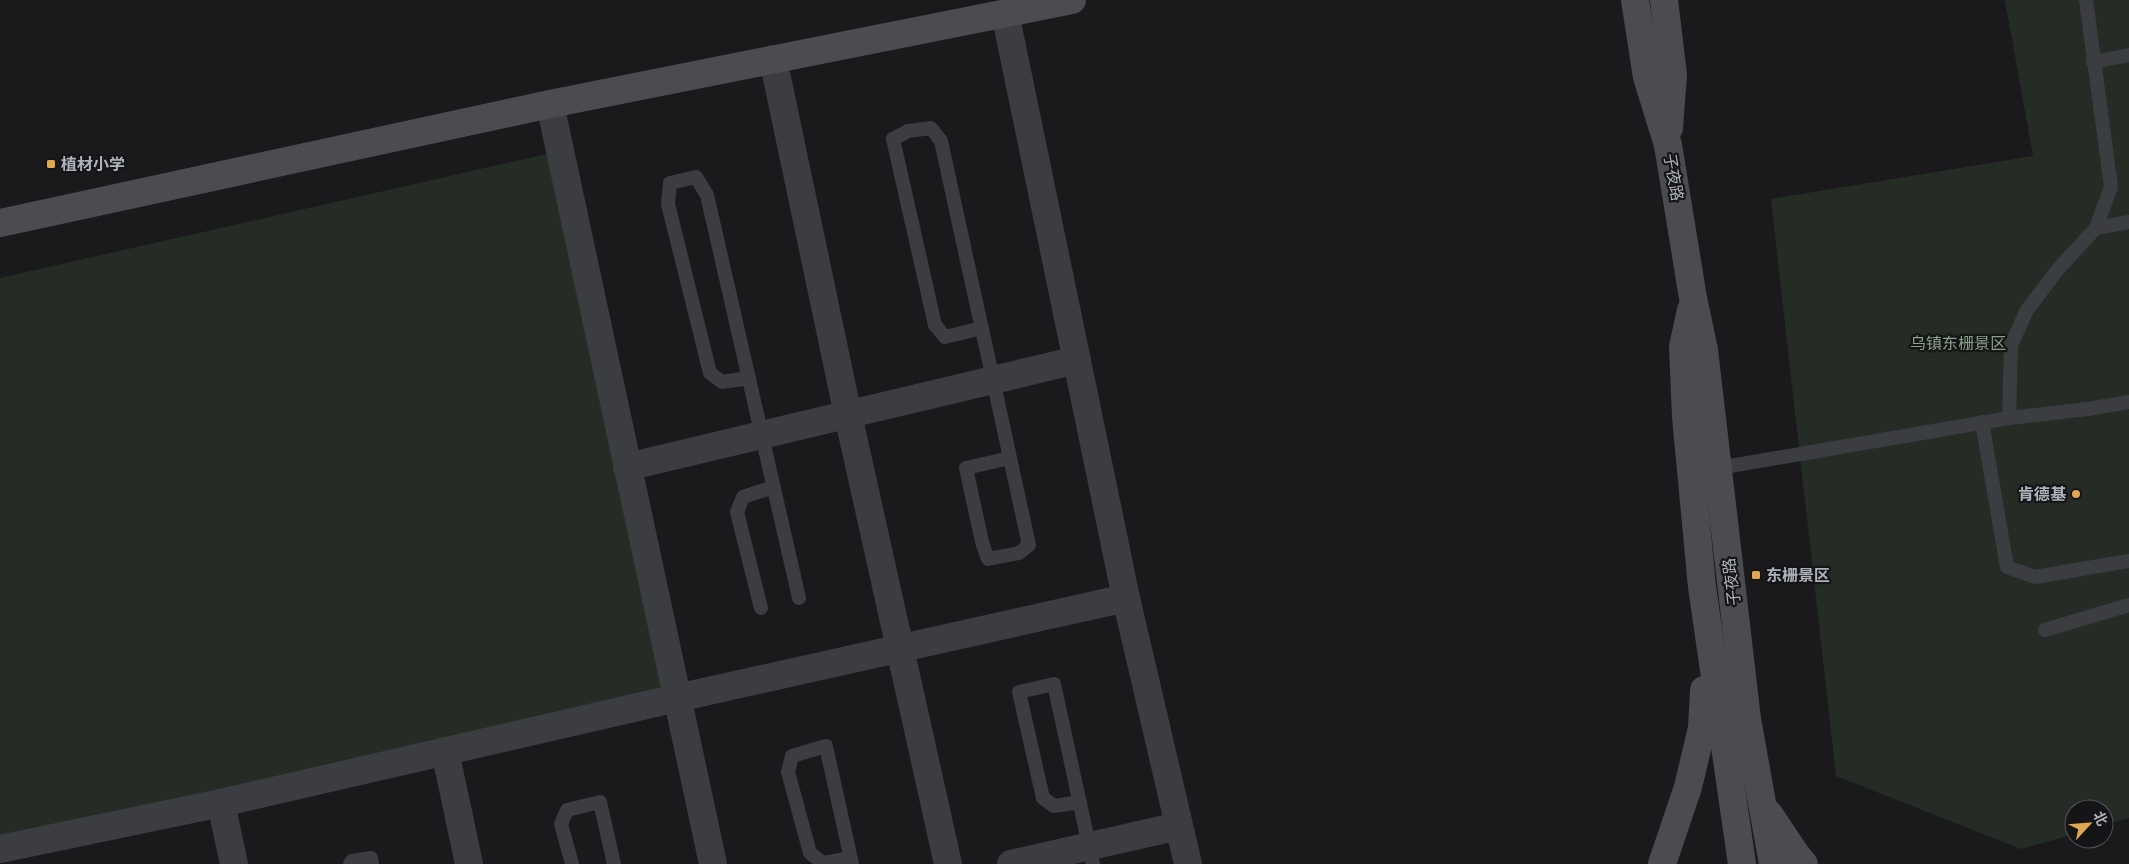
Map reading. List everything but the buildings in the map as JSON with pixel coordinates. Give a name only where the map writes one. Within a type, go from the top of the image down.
[{"type":"street","points":[[0,223],[550,104],[1072,0]]},
{"type":"street","name":"子夜路","points":[[1635,0],[1647,77],[1668,145],[1693,298],[1683,347],[1773,864]]},
{"type":"street","name":"子夜路","points":[[1664,0],[1673,76],[1668,145]]},
{"type":"street","points":[[1005,13],[1126,598],[1188,864]]},
{"type":"street","points":[[773,59],[848,415],[948,864]]},
{"type":"street","points":[[550,104],[626,467],[713,864]]},
{"type":"street","points":[[626,467],[1077,360]]},
{"type":"street","name":"子夜路","points":[[1705,470],[1702,586],[1742,864]]},
{"type":"street","points":[[1662,864],[1688,788],[1702,728],[1706,661],[1702,586]]},
{"type":"street","points":[[0,848],[221,802],[1126,598]]},
{"type":"street","points":[[445,751],[469,864]]},
{"type":"street","points":[[221,802],[234,864]]},
{"type":"street","points":[[1763,804],[1804,864]]},
{"type":"street","points":[[1011,864],[1091,855],[1179,826]]},
{"type":"lane","points":[[2009,418],[2011,345],[2027,310],[2059,268],[2096,228],[2111,187],[2086,0]]},
{"type":"lane","points":[[2093,62],[2129,55]]},
{"type":"lane","points":[[982,328],[945,337],[935,325],[893,139],[908,130],[931,128],[942,141],[1029,545],[1019,553],[988,559],[982,542],[966,468],[1010,458]]},
{"type":"lane","points":[[749,378],[722,382],[710,373],[668,204],[670,183],[696,177],[707,195],[749,378],[762,435],[774,487],[799,598]]},
{"type":"lane","points":[[2096,228],[2129,222]]},
{"type":"lane","points":[[1705,470],[1982,422],[2129,402]]},
{"type":"lane","points":[[1982,422],[2007,567],[2035,576],[2129,561]]},
{"type":"lane","points":[[761,608],[737,512],[743,497],[774,487]]},
{"type":"lane","points":[[2045,630],[2129,605]]},
{"type":"lane","points":[[1080,802],[1054,806],[1043,798],[1019,692],[1054,684],[1080,802],[1091,855]]},
{"type":"lane","points":[[826,746],[852,861],[823,863],[810,853],[788,772],[792,756],[826,746]]},
{"type":"lane","points":[[572,864],[561,824],[567,810],[600,802],[614,864]]},
{"type":"lane","points":[[350,864],[352,861],[371,858],[372,864]]},
{"type":"green space","name":"乌镇东栅景区","points":[[2005,0],[2129,0],[2129,818],[2114,822],[2114,799],[2064,799],[2064,837],[2021,849],[1836,776],[1771,199],[2033,156]]},
{"type":"green space","points":[[560,151],[677,698],[0,849],[0,278]]},
{"type":"place","name":"植材小学","points":[[51,164]]},
{"type":"place","name":"肯德基","points":[[2076,494]]},
{"type":"place","name":"东栅景区","points":[[1756,575]]}]
